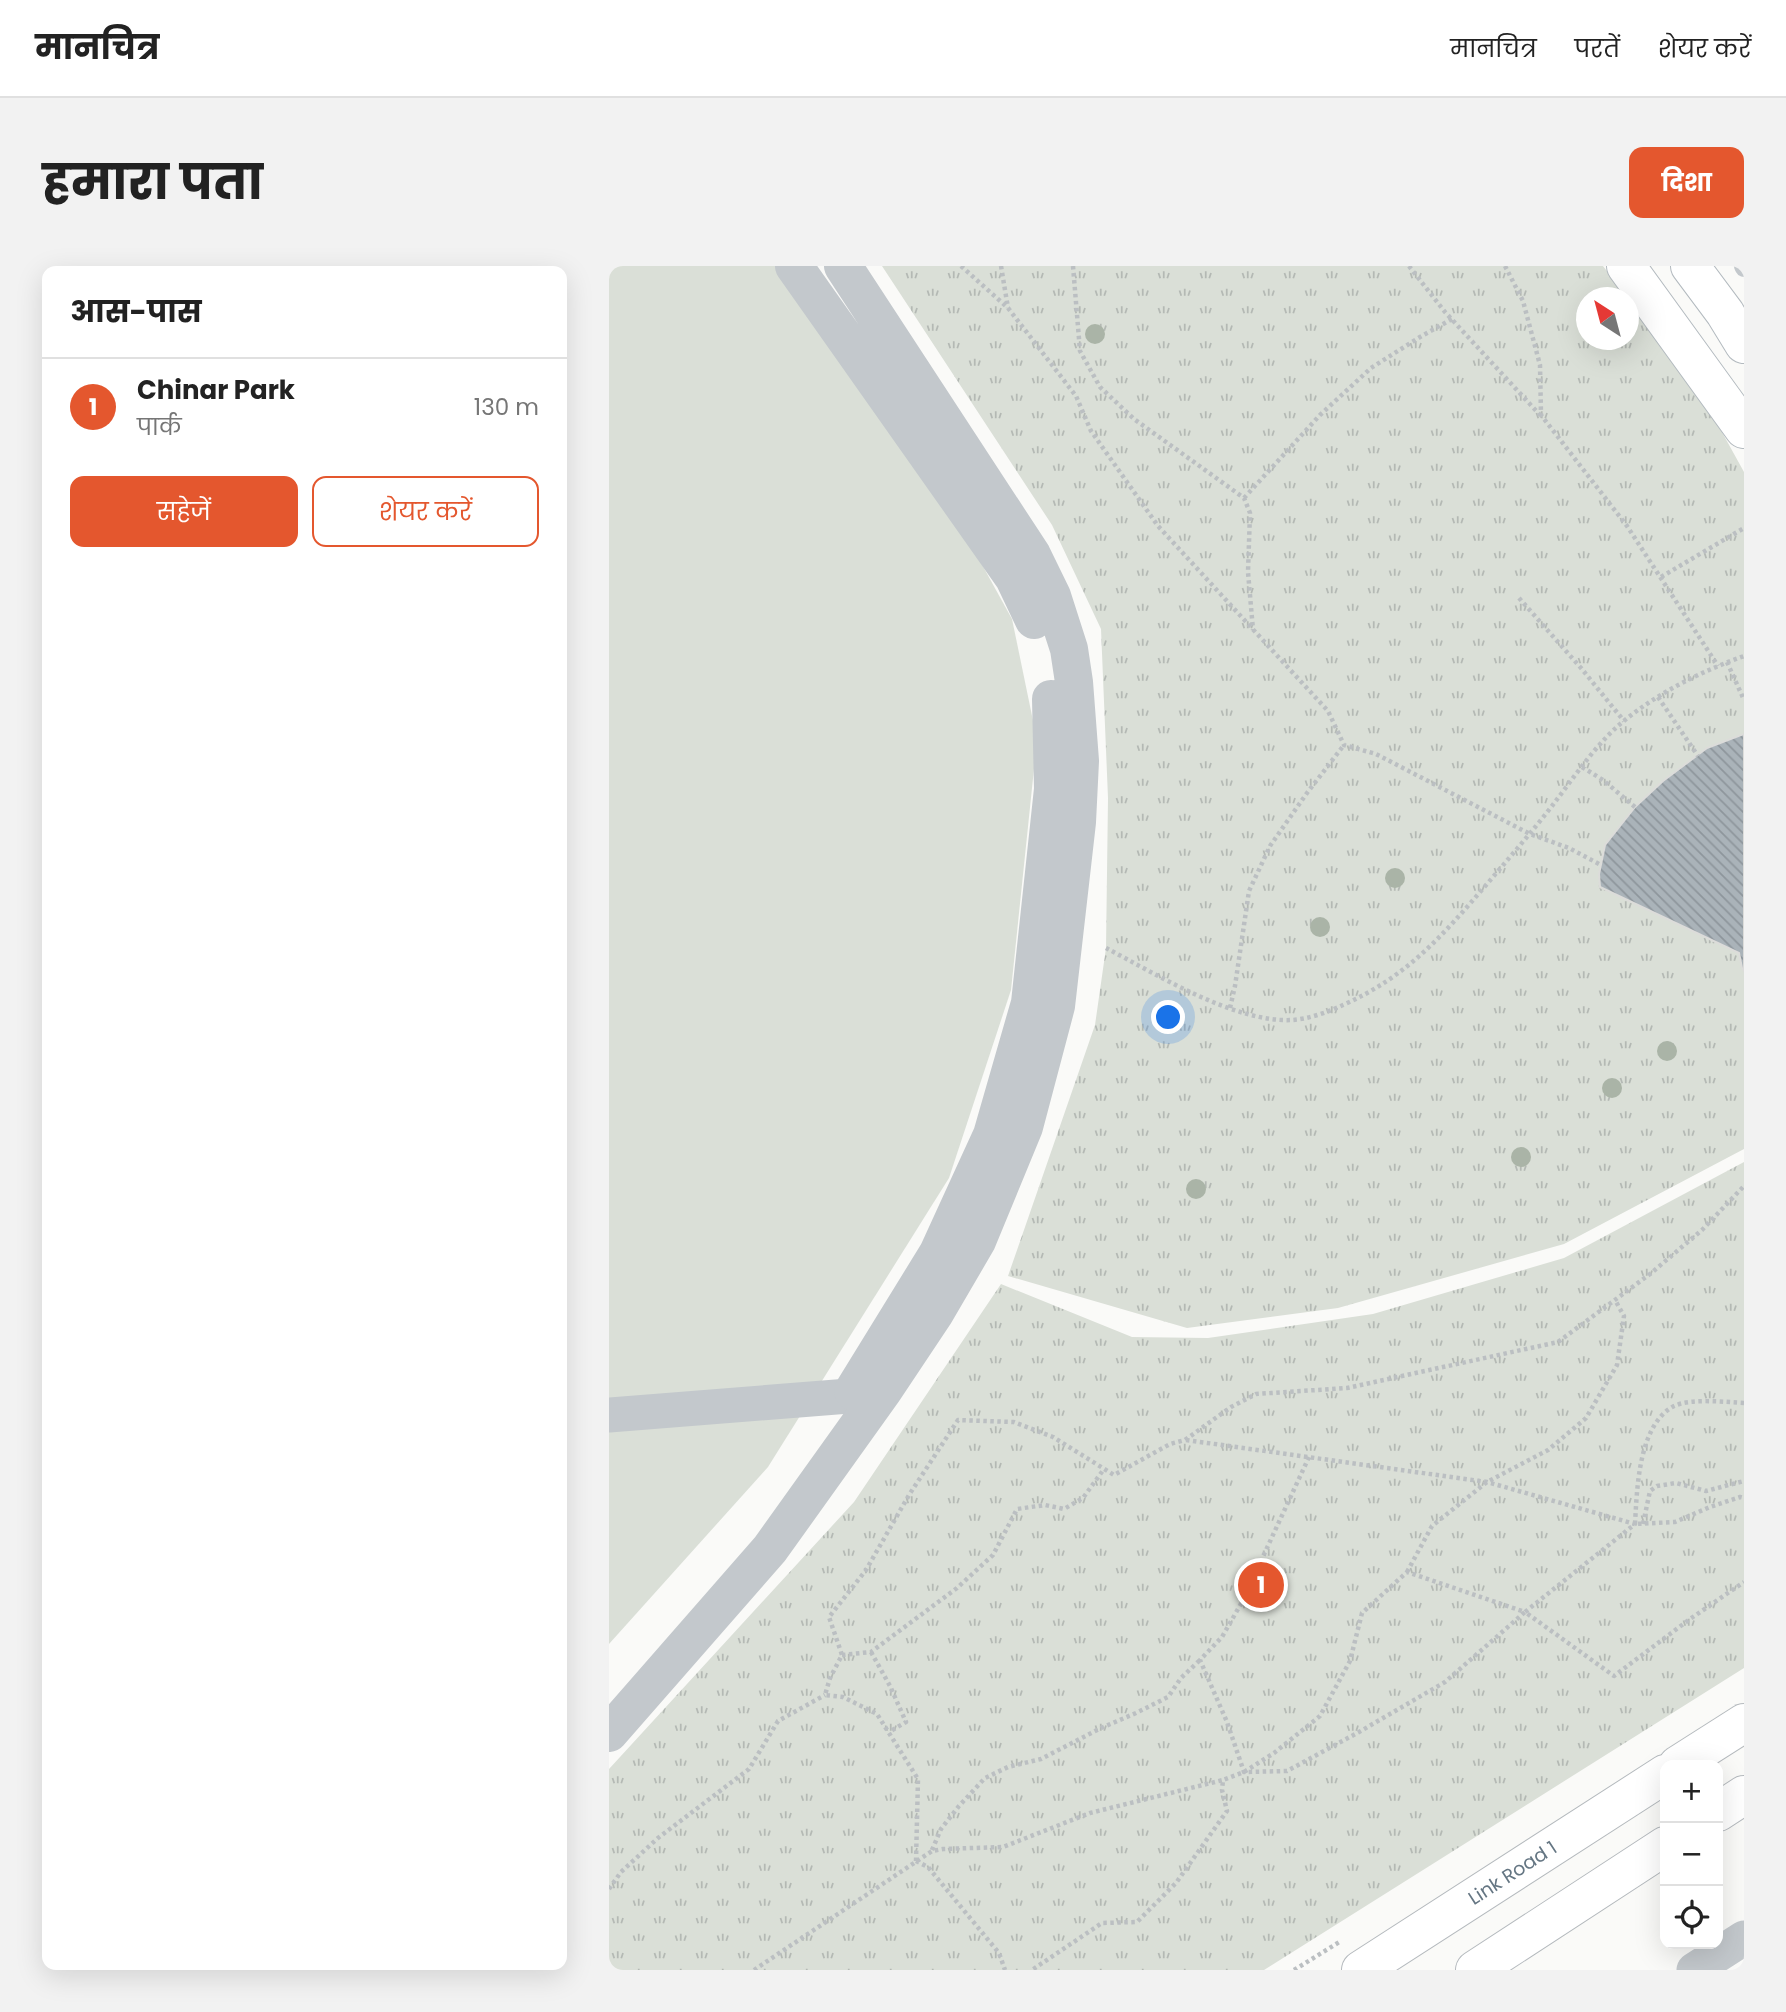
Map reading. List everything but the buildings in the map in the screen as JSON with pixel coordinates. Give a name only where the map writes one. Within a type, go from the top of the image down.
[{"type":"main road","points":[[1626,266],[1744,429]]},
{"type":"main road","points":[[1690,266],[1744,344]]},
{"type":"main road","points":[[1686,1760],[1744,1723]]},
{"type":"main road","name":"Link Road 1","points":[[1361,1970],[1660,1777]]},
{"type":"main road","points":[[1723,1809],[1744,1795]]},
{"type":"main road","points":[[1475,1970],[1660,1849]]},
{"type":"street","points":[[609,1695],[767,1515],[849,1396],[938,1253],[992,1135],[1030,1003],[1053,789],[1051,703],[1033,614],[1014,578],[794,266]]},
{"type":"street","points":[[609,1732],[770,1549],[935,1313],[977,1241],[1024,1127],[1055,1006],[1077,822],[1080,761],[1069,649],[1052,596],[1032,555],[843,266]]},
{"type":"street","points":[[609,1415],[849,1396]]},
{"type":"street","points":[[1694,1970],[1744,1938]]},
{"type":"path","points":[[1001,266],[1008,308]]},
{"type":"path","points":[[1073,266],[1080,351],[1100,387],[1134,419],[1244,498],[1250,513],[1248,572],[1253,631]]},
{"type":"path","points":[[1409,266],[1452,319],[1541,415],[1627,526],[1719,666]]},
{"type":"path","points":[[1505,266],[1523,301],[1540,365],[1541,415]]},
{"type":"path","points":[[963,267],[1008,308],[1076,396],[1091,431],[1158,526],[1328,711],[1344,745],[1376,754],[1530,834],[1569,848],[1601,865]]},
{"type":"path","points":[[1244,498],[1311,424],[1371,368],[1452,319]]},
{"type":"path","points":[[1661,577],[1744,528]]},
{"type":"path","points":[[1519,598],[1624,721]]},
{"type":"path","points":[[1106,948],[1182,988],[1261,1017],[1293,1020],[1327,1012],[1386,983],[1421,956],[1450,928],[1530,834],[1582,767],[1624,721],[1658,697],[1744,656]]},
{"type":"path","points":[[1727,662],[1744,700]]},
{"type":"path","points":[[1658,697],[1697,756]]},
{"type":"path","points":[[1230,1007],[1248,891],[1271,846],[1344,745]]},
{"type":"path","points":[[1582,767],[1603,780],[1635,807]]},
{"type":"path","points":[[825,1695],[842,1654],[829,1617],[866,1570],[909,1495],[958,1420],[1014,1422],[1053,1437],[1114,1475],[1170,1444],[1185,1440],[1231,1407],[1256,1394],[1347,1388],[1558,1342],[1650,1274],[1702,1230],[1744,1186]]},
{"type":"path","points":[[754,1970],[932,1851],[1003,1847],[1090,1813],[1223,1780],[1244,1772],[1274,1753],[1319,1716],[1350,1661],[1362,1613],[1407,1573],[1432,1525],[1487,1482],[1548,1450],[1586,1418],[1617,1365],[1623,1316],[1615,1300]]},
{"type":"path","points":[[1244,1772],[1287,1771],[1445,1682],[1525,1612],[1635,1524],[1637,1480],[1657,1421],[1675,1406],[1695,1402],[1744,1403]]},
{"type":"path","points":[[1185,1440],[1487,1482],[1635,1524],[1675,1522],[1743,1497]]},
{"type":"path","points":[[932,1851],[941,1829],[985,1777],[1008,1767],[1041,1759],[1168,1697],[1181,1678],[1221,1637],[1242,1602],[1309,1457]]},
{"type":"path","points":[[842,1654],[871,1652],[957,1588],[993,1555],[1017,1509],[1045,1505],[1064,1509],[1083,1498],[1104,1468]]},
{"type":"path","points":[[1643,1524],[1650,1491],[1657,1486],[1676,1483],[1706,1491],[1744,1481]]},
{"type":"path","points":[[1407,1573],[1525,1612],[1613,1676],[1744,1581]]},
{"type":"path","points":[[871,1652],[906,1722],[889,1732]]},
{"type":"path","points":[[1200,1660],[1227,1722],[1244,1772]]},
{"type":"path","points":[[609,1889],[621,1872],[657,1838],[749,1769],[778,1721],[825,1695],[843,1698],[877,1714],[918,1779],[916,1861]]},
{"type":"path","points":[[1032,1970],[1102,1923],[1136,1922],[1167,1892],[1193,1861],[1227,1811],[1222,1790],[1223,1780]]},
{"type":"path","points":[[916,1861],[928,1867],[999,1953],[1005,1970]]},
{"type":"green space","points":[[609,266],[789,266],[942,492],[1012,619],[1037,740],[1011,990],[949,1178],[768,1467],[609,1644]]},
{"type":"green space","points":[[882,266],[1603,266],[1619,287],[1576,287],[1576,350],[1639,350],[1639,313],[1702,396],[1744,472],[1744,1149],[1564,1244],[1338,1308],[1187,1328],[1008,1276],[1095,1025],[1106,948],[1108,798],[1101,629],[1052,525]]},
{"type":"green space","points":[[1744,1162],[1744,1668],[1264,1970],[609,1970],[609,1769],[854,1502],[1001,1284],[1132,1337],[1208,1338],[1373,1314],[1564,1258]]},
{"type":"place","name":"Chinar Park","points":[[1261,1585]]}]
